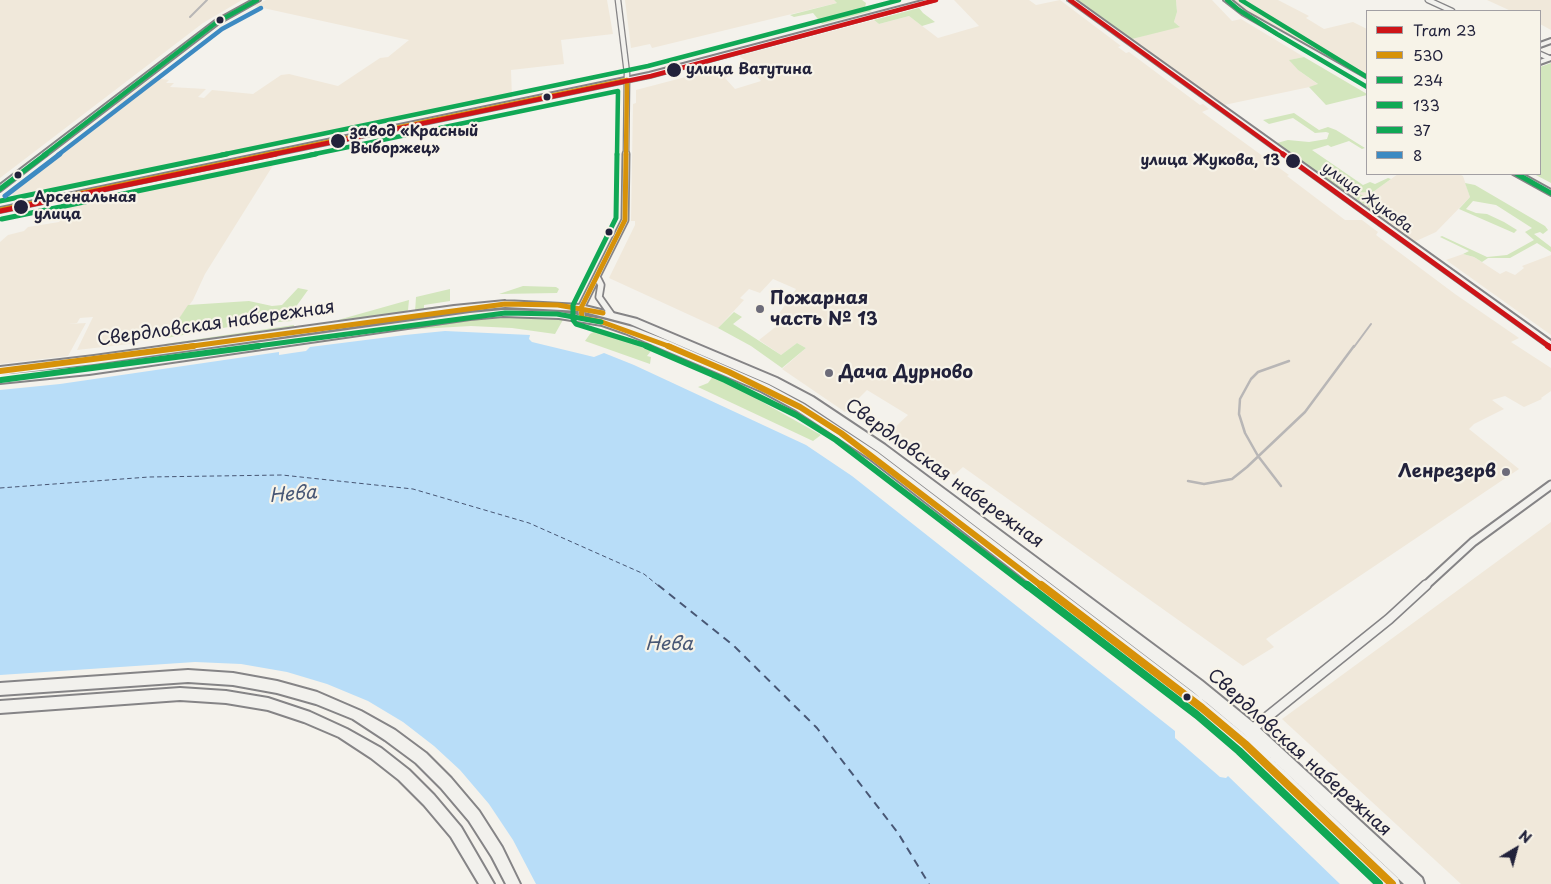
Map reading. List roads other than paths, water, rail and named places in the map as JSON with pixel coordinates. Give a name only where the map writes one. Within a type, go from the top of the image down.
[{"type":"main road","points":[[0,183],[208,24],[251,0]]},
{"type":"main road","points":[[0,189],[217,22],[257,0]]},
{"type":"main road","points":[[0,210],[650,75],[931,0]]},
{"type":"main road","name":"улица Жукова","points":[[1071,0],[1551,346]]},
{"type":"main road","points":[[1227,0],[1239,10],[1366,84]]},
{"type":"main road","points":[[1519,175],[1551,193]]},
{"type":"main road","points":[[1526,175],[1551,189]]},
{"type":"main road","name":"Свердловская набережная","points":[[0,371],[94,360],[472,307],[505,304],[582,313],[652,339],[734,374],[791,402],[841,433],[1202,708],[1245,744],[1392,884]]},
{"type":"main road","name":"Свердловская набережная","points":[[0,379],[89,370],[470,316],[582,313],[611,314],[633,321],[745,367],[808,400],[847,425],[1198,686],[1251,730],[1416,884]]},
{"type":"main road","points":[[0,689],[188,676],[233,679],[317,698],[357,715],[390,735],[421,758],[446,783],[474,816],[497,852],[513,884]]},
{"type":"main road","points":[[0,706],[180,694],[226,697],[259,703],[306,716],[351,738],[376,753],[404,775],[429,800],[456,832],[487,884]]},
{"type":"street","points":[[582,313],[625,220],[627,80],[618,0]]},
{"type":"street","points":[[1428,0],[1450,10]]},
{"type":"street","points":[[597,277],[601,285],[599,297],[611,314]]},
{"type":"street","points":[[1251,730],[1389,619],[1473,542],[1551,485]]},
{"type":"water","name":"Нева","points":[[445,331],[530,335],[529,339],[532,342],[594,357],[604,353],[634,365],[806,445],[852,476],[1175,731],[1175,738],[1220,777],[1226,778],[1228,776],[1340,884],[536,884],[513,840],[489,804],[460,770],[434,746],[403,722],[368,701],[327,684],[287,672],[241,664],[195,662],[0,675],[0,390],[60,384],[279,352],[279,355],[306,351],[310,347]]},
{"type":"railway","points":[[190,17],[207,0]]},
{"type":"railway","points":[[1354,347],[1371,324]]},
{"type":"railway","points":[[1258,456],[1305,412],[1354,346]]},
{"type":"railway","points":[[1258,456],[1245,433],[1239,414],[1240,399],[1251,379],[1258,372],[1289,361]]},
{"type":"railway","points":[[1188,481],[1204,484],[1232,479],[1258,456]]},
{"type":"railway","points":[[1258,456],[1281,486]]},
{"type":"tram line","name":"23","points":[[0,211],[651,76],[936,0]]},
{"type":"tram line","name":"23","points":[[1070,0],[1551,348]]},
{"type":"place","name":"улица Ватутина","points":[[674,70]]},
{"type":"place","name":"завод «Красный Выборжец»","points":[[338,141]]},
{"type":"place","name":"улица Жукова, 13","points":[[1293,161]]},
{"type":"place","name":"Арсенальная улица","points":[[21,207]]},
{"type":"place","name":"Пожарная часть № 13","points":[[760,309]]},
{"type":"place","name":"Дача Дурново","points":[[829,373]]},
{"type":"place","name":"Ленрезерв","points":[[1506,472]]}]
